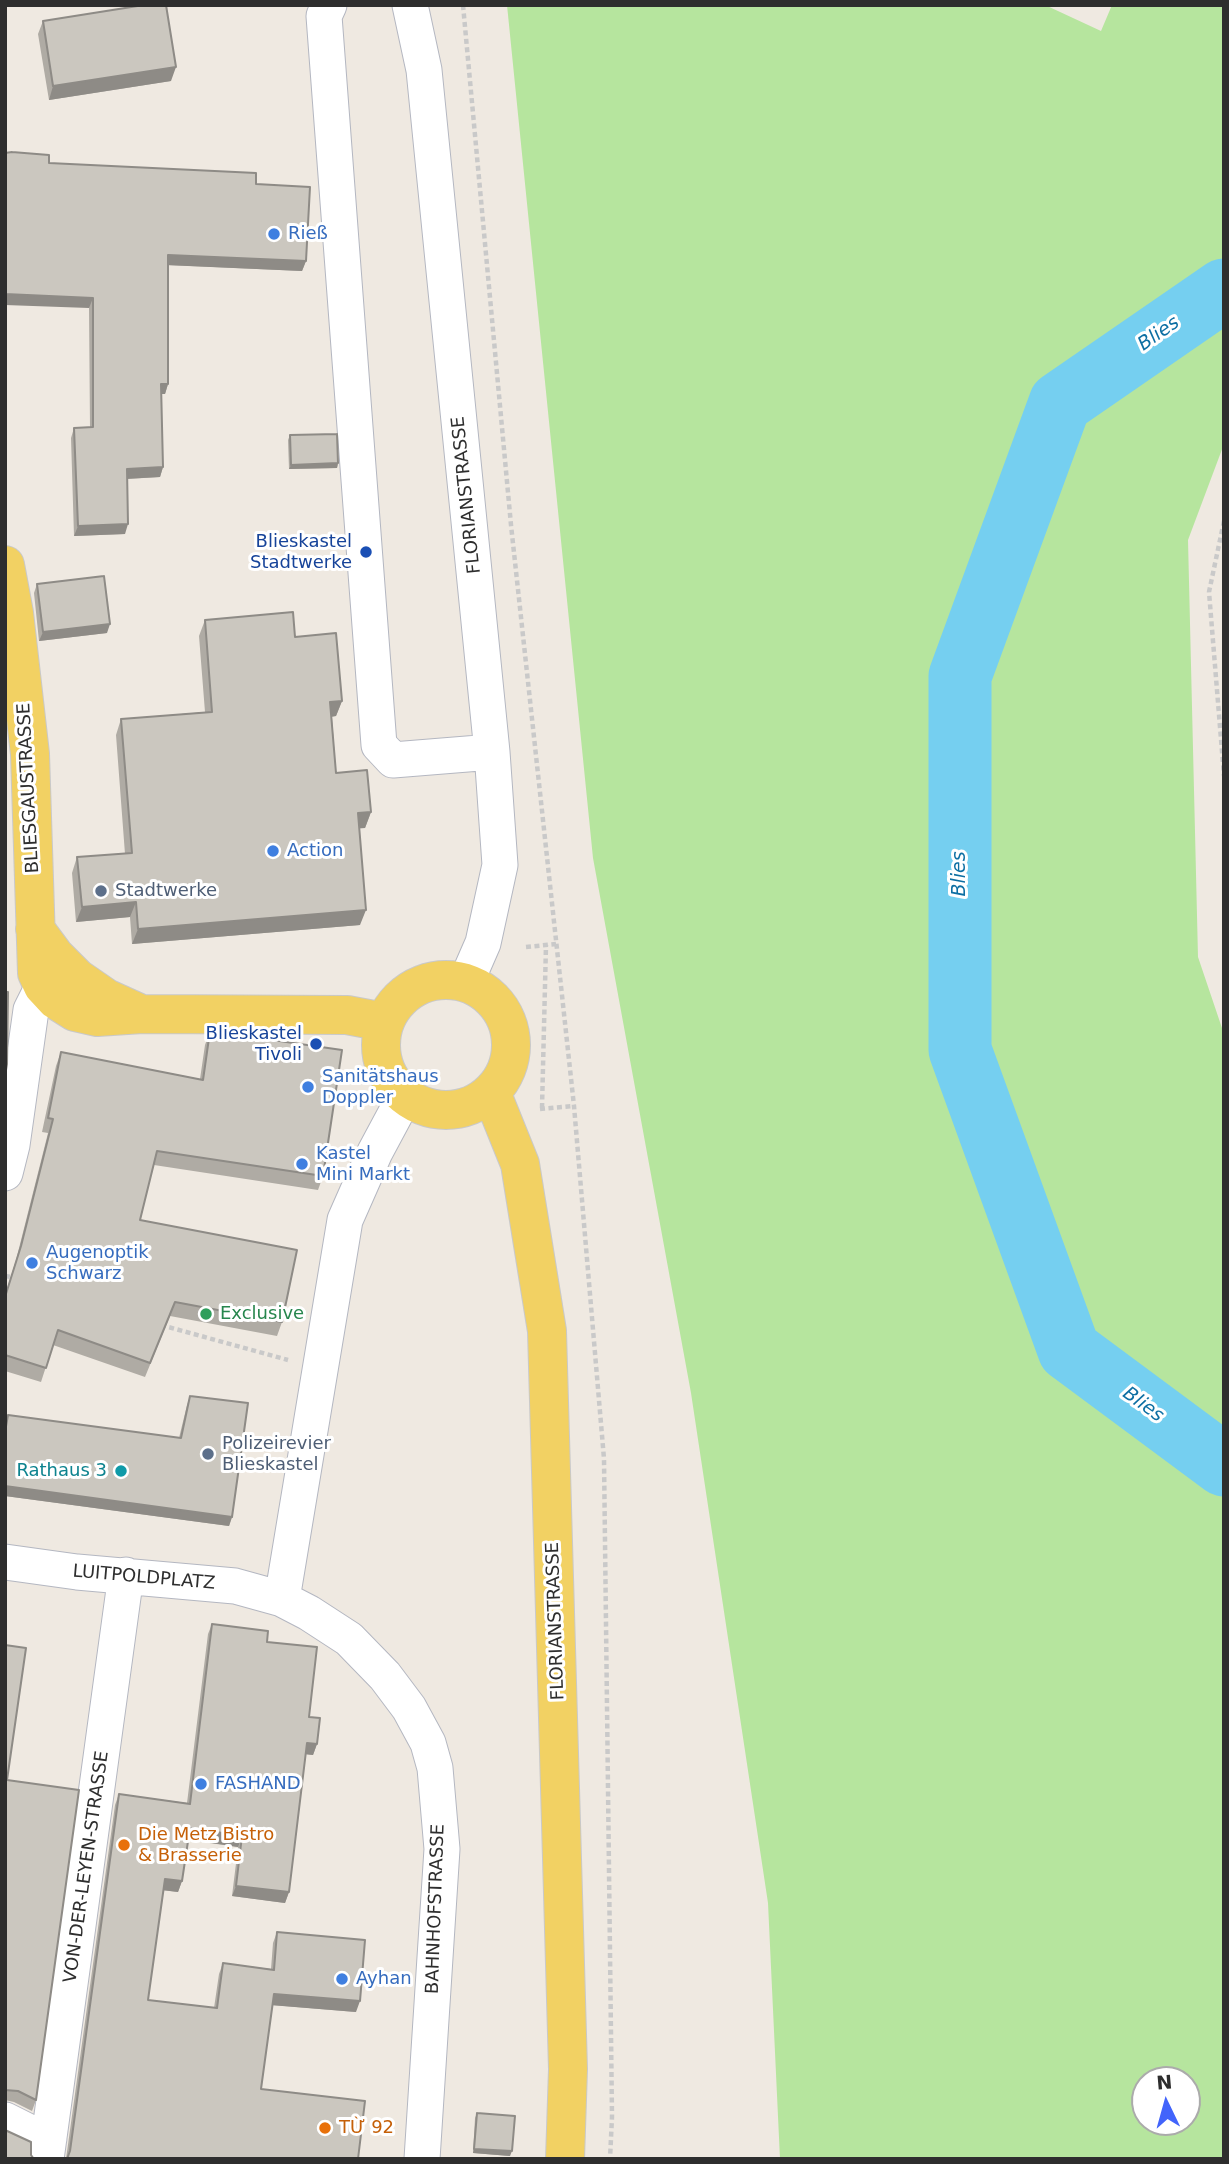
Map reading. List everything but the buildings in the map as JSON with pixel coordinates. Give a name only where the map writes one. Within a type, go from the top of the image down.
[{"type":"main road","name":"BLIESGAUSTRASSE","points":[[5,565],[30,754],[37,972],[43,986]]},
{"type":"main road","points":[[36,929],[55,956],[77,978],[106,998],[142,1014]]},
{"type":"main road","points":[[447,979],[467,982],[486,993],[502,1009],[510,1030],[511,1052],[505,1074],[491,1092],[476,1103],[459,1109],[440,1110],[422,1105],[405,1096],[391,1081],[382,1063],[380,1042],[384,1022],[394,1005],[409,990],[427,982],[447,979]]},
{"type":"main road","points":[[43,986],[55,1000],[75,1012],[96,1017],[142,1014],[347,1015],[384,1022]]},
{"type":"main road","name":"FLORIANSTRASSE","points":[[491,1092],[520,1164],[547,1331],[568,2069],[565,2159]]},
{"type":"street","points":[[329,5],[324,16],[379,746],[393,760],[492,752]]},
{"type":"street","name":"FLORIANSTRASSE","points":[[410,5],[424,71],[492,752],[500,864],[483,943],[467,982]]},
{"type":"street","points":[[5,1173],[12,1145],[31,1010],[43,986]]},
{"type":"street","points":[[282,1599],[345,1220],[374,1152],[405,1096]]},
{"type":"street","name":"LUITPOLDPLATZ","points":[[5,1562],[77,1572],[235,1586],[282,1599]]},
{"type":"street","name":"VON-DER-LEYEN-STRASSE","points":[[48,2148],[126,1575]]},
{"type":"street","name":"BAHNHOFSTRASSE","points":[[282,1599],[349,1639],[385,1676],[409,1708],[428,1742],[435,1768],[442,1849],[422,2159]]},
{"type":"street","points":[[5,2120],[29,2132],[48,2148]]},
{"type":"path","points":[[463,5],[511,525]]},
{"type":"path","points":[[1224,521],[1209,592],[1224,776]]},
{"type":"path","points":[[526,947],[556,944]]},
{"type":"path","points":[[546,945],[542,1108],[574,1106]]},
{"type":"path","points":[[155,1323],[279,1357]]},
{"type":"green space","points":[[507,5],[1045,5],[1101,31],[1112,5],[1224,5],[1224,444],[1188,540],[1198,957],[1224,1034],[1224,2159],[780,2159],[768,1903],[691,1393],[593,858]]},
{"type":"waterway","name":"Blies","points":[[1224,290],[1060,403],[960,676],[960,1050],[1069,1350],[1224,1465]]},
{"type":"place","name":"Rieß","points":[[274,234]]},
{"type":"place","name":"Blieskastel Stadtwerke","points":[[366,552]]},
{"type":"place","name":"Action","points":[[273,851]]},
{"type":"place","name":"Stadtwerke","points":[[101,891]]},
{"type":"place","name":"Blieskastel Tivoli","points":[[316,1044]]},
{"type":"place","name":"Sanitätshaus Doppler","points":[[308,1087]]},
{"type":"place","name":"Kastel Mini Markt","points":[[302,1164]]},
{"type":"place","name":"Augenoptik Schwarz","points":[[32,1263]]},
{"type":"place","name":"Exclusive","points":[[206,1314]]},
{"type":"place","name":"Polizeirevier Blieskastel","points":[[208,1454]]},
{"type":"place","name":"Rathaus 3","points":[[121,1471]]},
{"type":"place","name":"FASHAND","points":[[201,1784]]},
{"type":"place","name":"Die Metz Bistro & Brasserie","points":[[124,1845]]},
{"type":"place","name":"Ayhan","points":[[342,1979]]},
{"type":"place","name":"TỪ 92","points":[[325,2128]]}]
